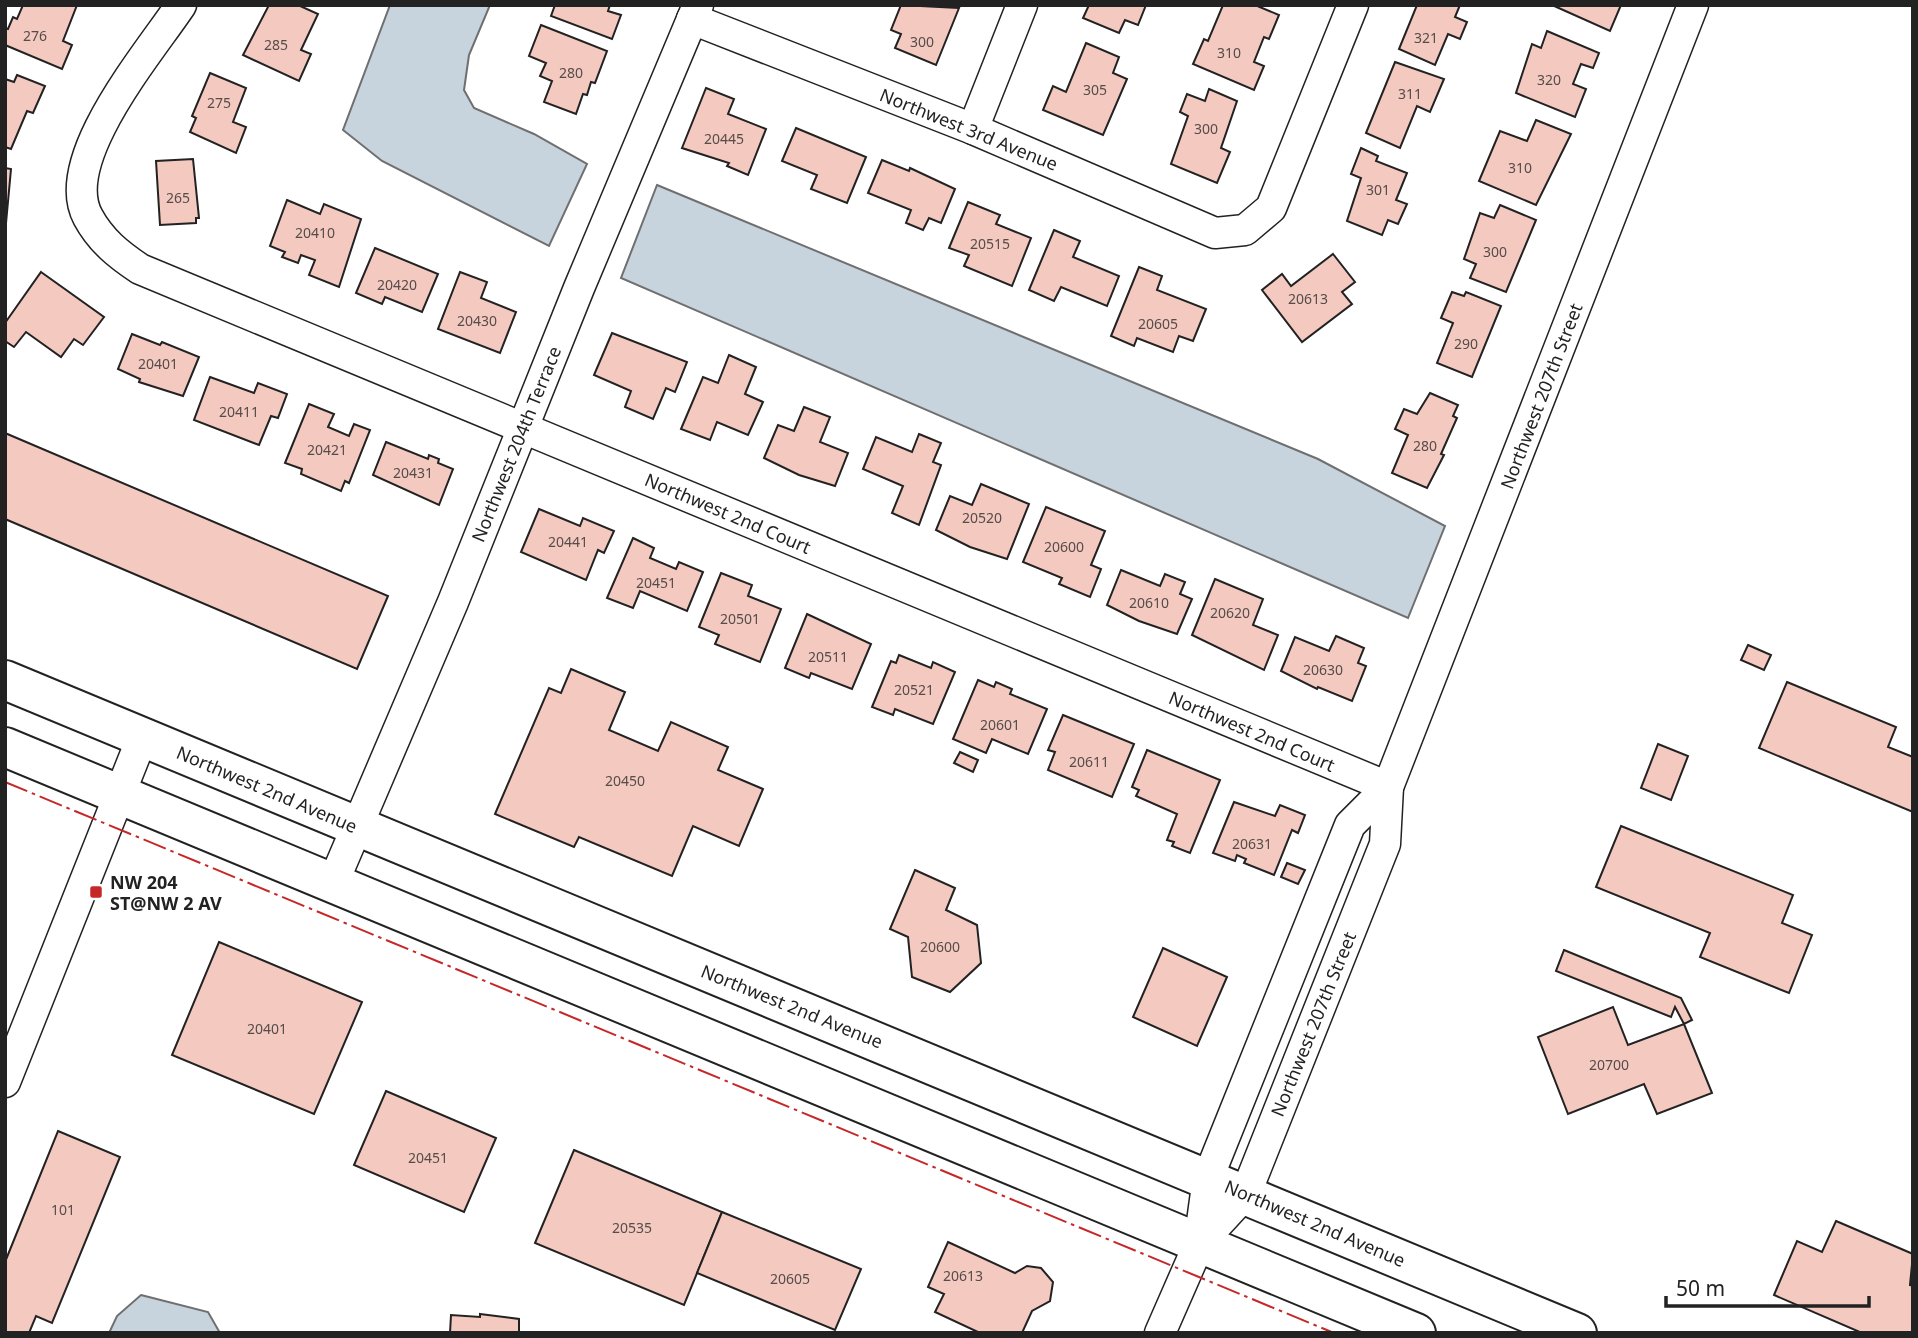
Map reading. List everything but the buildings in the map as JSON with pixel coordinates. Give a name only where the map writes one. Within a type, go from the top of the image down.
[{"type":"main road","name":"Northwest 2nd Avenue","points":[[5,680],[1577,1333]]},
{"type":"main road","points":[[5,747],[1416,1333]]},
{"type":"street","name":"Northwest 2nd Court","points":[[181,5],[96,131],[80,177],[86,215],[110,249],[140,270],[1388,787]]},
{"type":"street","points":[[973,129],[1022,5]]},
{"type":"street","name":"Northwest 3rd Avenue","points":[[695,12],[1215,233],[1245,230],[1271,208],[1353,5]]},
{"type":"street","name":"Northwest 207th Street","points":[[1199,1244],[1246,1194],[1385,844],[1388,787],[1693,5]]},
{"type":"street","name":"Northwest 204th Terrace","points":[[333,883],[453,602],[695,12]]},
{"type":"street","points":[[5,1082],[142,738]]},
{"type":"street","name":"Northwest 207th Street","points":[[1160,1333],[1199,1244],[1208,1178],[1350,825],[1388,787]]},
{"type":"shaded area","points":[[390,5],[490,5],[469,55],[464,90],[474,108],[534,134],[587,164],[549,246],[382,161],[343,130]]},
{"type":"shaded area","points":[[657,185],[1318,459],[1445,526],[1408,618],[621,278]]},
{"type":"shaded area","points":[[141,1295],[208,1312],[220,1333],[109,1333],[117,1316]]},
{"type":"power","points":[[5,782],[1334,1333]]},
{"type":"place","name":"NW 204 ST@NW 2 AV","points":[[96,892]]}]
